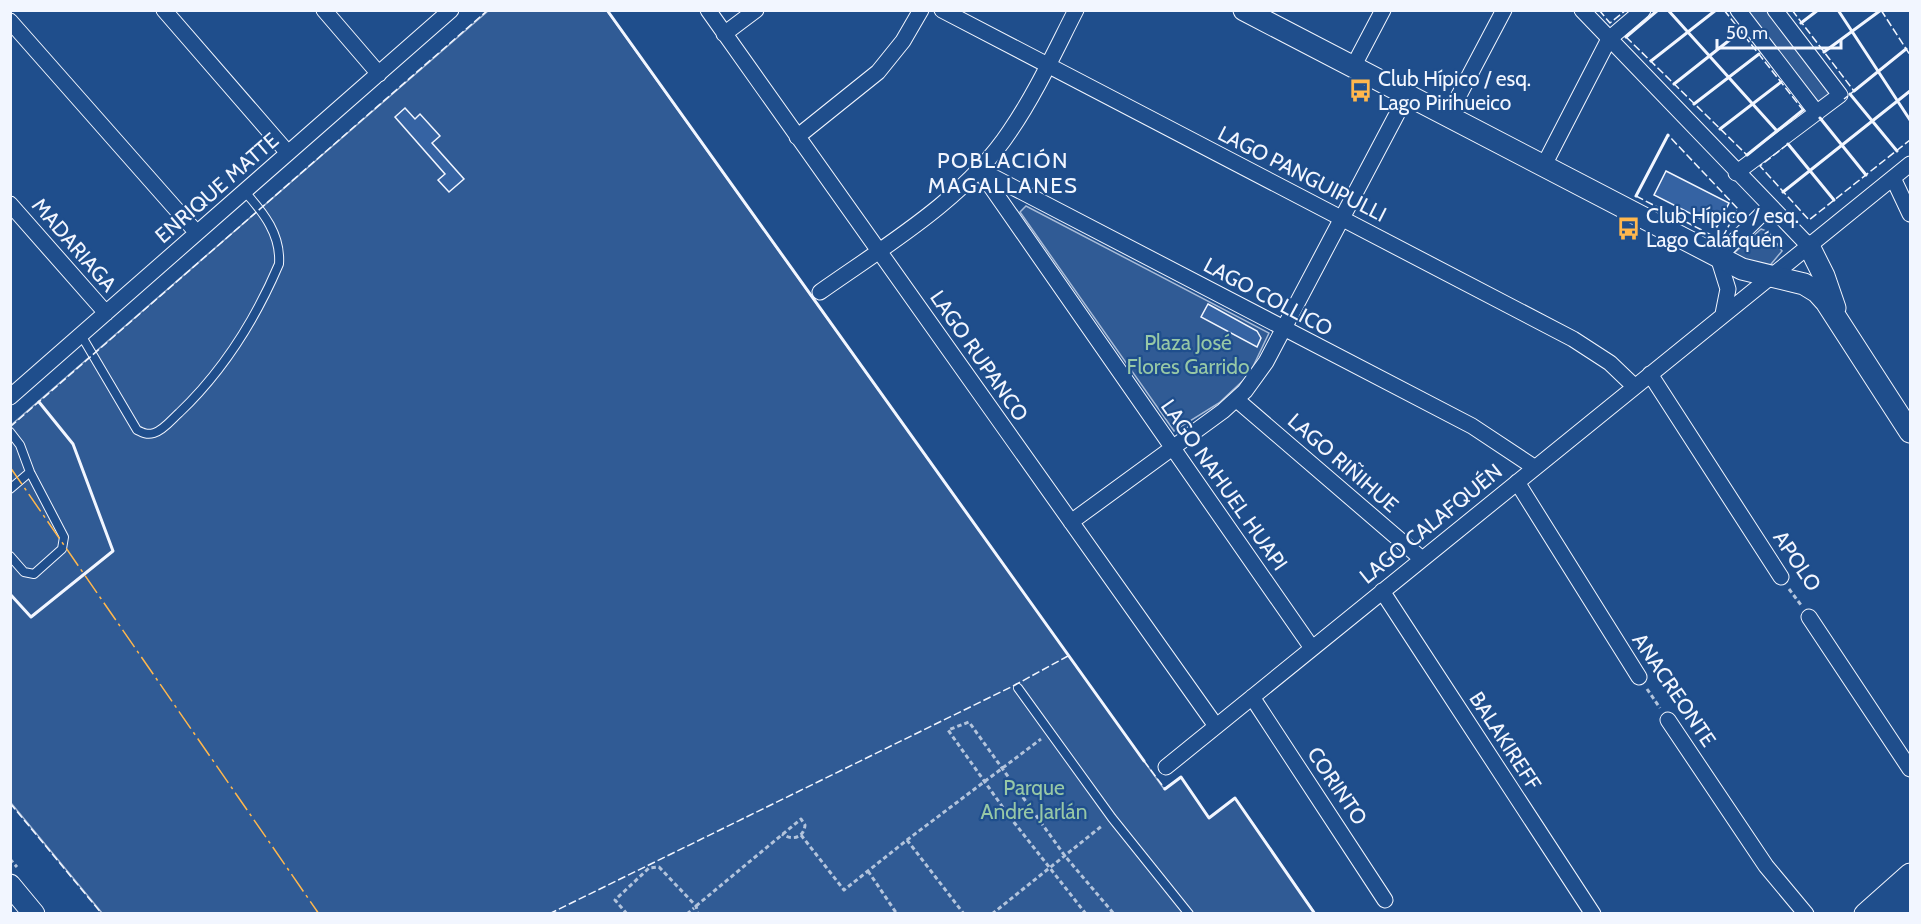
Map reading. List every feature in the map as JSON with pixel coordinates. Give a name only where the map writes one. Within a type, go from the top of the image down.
[{"type":"main road","points":[[1256,13],[1353,67],[1718,257],[1749,272],[1810,287],[1838,321],[1911,432]]},
{"type":"main road","points":[[1809,246],[1824,276],[1838,321]]},
{"type":"main road","points":[[10,885],[34,914]]},
{"type":"main road","points":[[1865,914],[1903,895]]},
{"type":"street","points":[[164,10],[288,153]]},
{"type":"street","points":[[324,10],[380,74]]},
{"type":"street","name":"ENRIQUE MATTE","points":[[11,395],[451,10]]},
{"type":"street","name":"LAGO RUPANCO","points":[[708,10],[1216,726]]},
{"type":"street","points":[[724,34],[756,10]]},
{"type":"street","points":[[797,137],[878,72],[903,41],[921,10]]},
{"type":"street","name":"LAGO PANGUIPULLI","points":[[942,10],[1591,348],[1634,386]]},
{"type":"street","points":[[820,292],[930,212],[978,169],[1010,131],[1076,10]]},
{"type":"street","points":[[1353,67],[1383,10]]},
{"type":"street","points":[[1448,116],[1504,10]]},
{"type":"street","points":[[1582,10],[1809,246]]},
{"type":"street","points":[[1544,165],[1609,39],[1643,10]]},
{"type":"street","points":[[1738,10],[1817,113]]},
{"type":"street","points":[[1736,172],[1840,95],[1775,10]]},
{"type":"street","points":[[10,21],[197,233]]},
{"type":"street","points":[[1071,522],[1237,400],[1260,373],[1407,94]]},
{"type":"street","name":"LAGO CALAFQUÉN","points":[[1166,767],[1911,164]]},
{"type":"street","name":"LAGO COLLICO","points":[[978,169],[1472,426],[1534,467]]},
{"type":"street","name":"LAGO NAHUEL HUAPI","points":[[978,169],[1312,648]]},
{"type":"street","points":[[1893,178],[1911,214]]},
{"type":"street","name":"MADARIAGA","points":[[10,204],[106,313]]},
{"type":"street","points":[[1723,314],[1728,289],[1718,257],[1770,206]]},
{"type":"street","name":"APOLO","points":[[1650,374],[1781,576]]},
{"type":"street","name":"LAGO RIÑIHUE","points":[[1237,400],[1422,559]]},
{"type":"street","name":"ANACREONTE","points":[[1517,482],[1639,677]]},
{"type":"street","name":"BALAKIREFF","points":[[1382,591],[1593,914]]},
{"type":"street","name":"APOLO","points":[[1809,617],[1911,769]]},
{"type":"street","name":"CORINTO","points":[[1252,697],[1385,900]]},
{"type":"street","name":"ANACREONTE","points":[[1668,720],[1766,866],[1806,914]]},
{"type":"lane","points":[[81,335],[137,430],[146,434],[157,432],[165,426],[206,387],[216,374],[279,264],[280,248],[274,232],[261,209],[244,192]]},
{"type":"lane","points":[[10,432],[20,445],[30,472],[64,537],[62,549],[34,574],[24,572],[10,556]]},
{"type":"lane","points":[[10,489],[30,472]]},
{"type":"lane","points":[[1018,688],[1112,818],[1189,914]]},
{"type":"path","name":"APOLO","points":[[1781,576],[1809,617]]},
{"type":"path","name":"ANACREONTE","points":[[1639,677],[1668,720]]},
{"type":"path","points":[[1086,914],[1049,869],[948,730],[969,722],[1065,856],[1114,914]]},
{"type":"path","points":[[801,835],[844,890],[1050,732]]},
{"type":"path","points":[[992,914],[1112,818]]},
{"type":"path","points":[[687,914],[782,834],[801,819],[805,825],[801,835],[792,838],[782,834]]},
{"type":"path","points":[[907,840],[964,914]]},
{"type":"path","points":[[627,914],[615,900],[650,868],[659,867],[695,907],[698,914]]},
{"type":"path","points":[[868,871],[897,914]]},
{"type":"shaded area","points":[[488,11],[607,11],[1164,789],[1181,777],[1209,818],[1235,798],[1315,913],[102,913],[11,803],[10,426]]},
{"type":"shaded area","points":[[1745,11],[1769,11],[1834,97],[1818,108]]},
{"type":"shaded area","name":"Plaza José Flores Garrido","points":[[1026,206],[1269,333],[1249,375],[1219,403],[1174,431],[1020,212]]},
{"type":"shaded area","points":[[1761,229],[1769,232],[1782,251],[1767,269],[1733,254]]},
{"type":"building","points":[[405,108],[415,119],[420,114],[440,136],[432,143],[464,179],[449,192],[438,180],[445,174],[395,117]]},
{"type":"building","points":[[1666,171],[1729,203],[1717,227],[1654,195]]},
{"type":"building","points":[[1208,304],[1257,331],[1261,338],[1257,347],[1201,317]]},
{"type":"fence","points":[[10,427],[488,10]]},
{"type":"fence","points":[[1599,10],[1610,23],[1626,10]]},
{"type":"fence","points":[[1724,10],[1803,110]]},
{"type":"fence","points":[[1792,10],[1854,91],[1844,99]]},
{"type":"fence","points":[[1881,10],[1910,55]]},
{"type":"fence","points":[[1626,37],[1747,155]]},
{"type":"fence","points":[[1636,196],[1721,240],[1738,209],[1668,135]]},
{"type":"fence","points":[[1788,144],[1760,166],[1809,220],[1910,140]]},
{"type":"fence","points":[[549,914],[1015,685],[1068,656]]},
{"type":"fence","points":[[1144,761],[1165,789]]},
{"type":"fence","points":[[10,803],[102,914]]},
{"type":"wall","points":[[607,10],[1144,761]]},
{"type":"wall","points":[[1626,37],[1658,10]]},
{"type":"wall","points":[[1668,10],[1777,131]]},
{"type":"wall","points":[[1651,61],[1716,10]]},
{"type":"wall","points":[[1801,23],[1818,10]]},
{"type":"wall","points":[[1838,10],[1910,120]]},
{"type":"wall","points":[[1824,52],[1881,10]]},
{"type":"wall","points":[[1674,84],[1741,31]]},
{"type":"wall","points":[[1854,91],[1906,49]]},
{"type":"wall","points":[[1694,104],[1759,54]]},
{"type":"wall","points":[[1720,129],[1781,82]]},
{"type":"wall","points":[[1783,192],[1910,91]]},
{"type":"wall","points":[[1850,94],[1897,151]]},
{"type":"wall","points":[[1747,155],[1803,110]]},
{"type":"wall","points":[[1820,118],[1866,175]]},
{"type":"wall","points":[[1636,196],[1668,135]]},
{"type":"wall","points":[[1788,144],[1834,200]]},
{"type":"wall","points":[[10,594],[31,617],[113,551],[73,444],[39,402]]},
{"type":"wall","points":[[1165,789],[1181,777],[1209,818],[1235,798],[1315,914]]},
{"type":"power","points":[[10,467],[319,914]]},
{"type":"place","name":"Club Hípico / esq. Lago Pirihueico","points":[[1360,91]]},
{"type":"place","name":"Club Hípico / esq. Lago Calafquén","points":[[1628,228]]},
{"type":"district","name":"POBLACIÓN MAGALLANES","points":[[1003,172]]},
{"type":"park label","name":"Parque André Jarlán","points":[[1034,800]]}]
